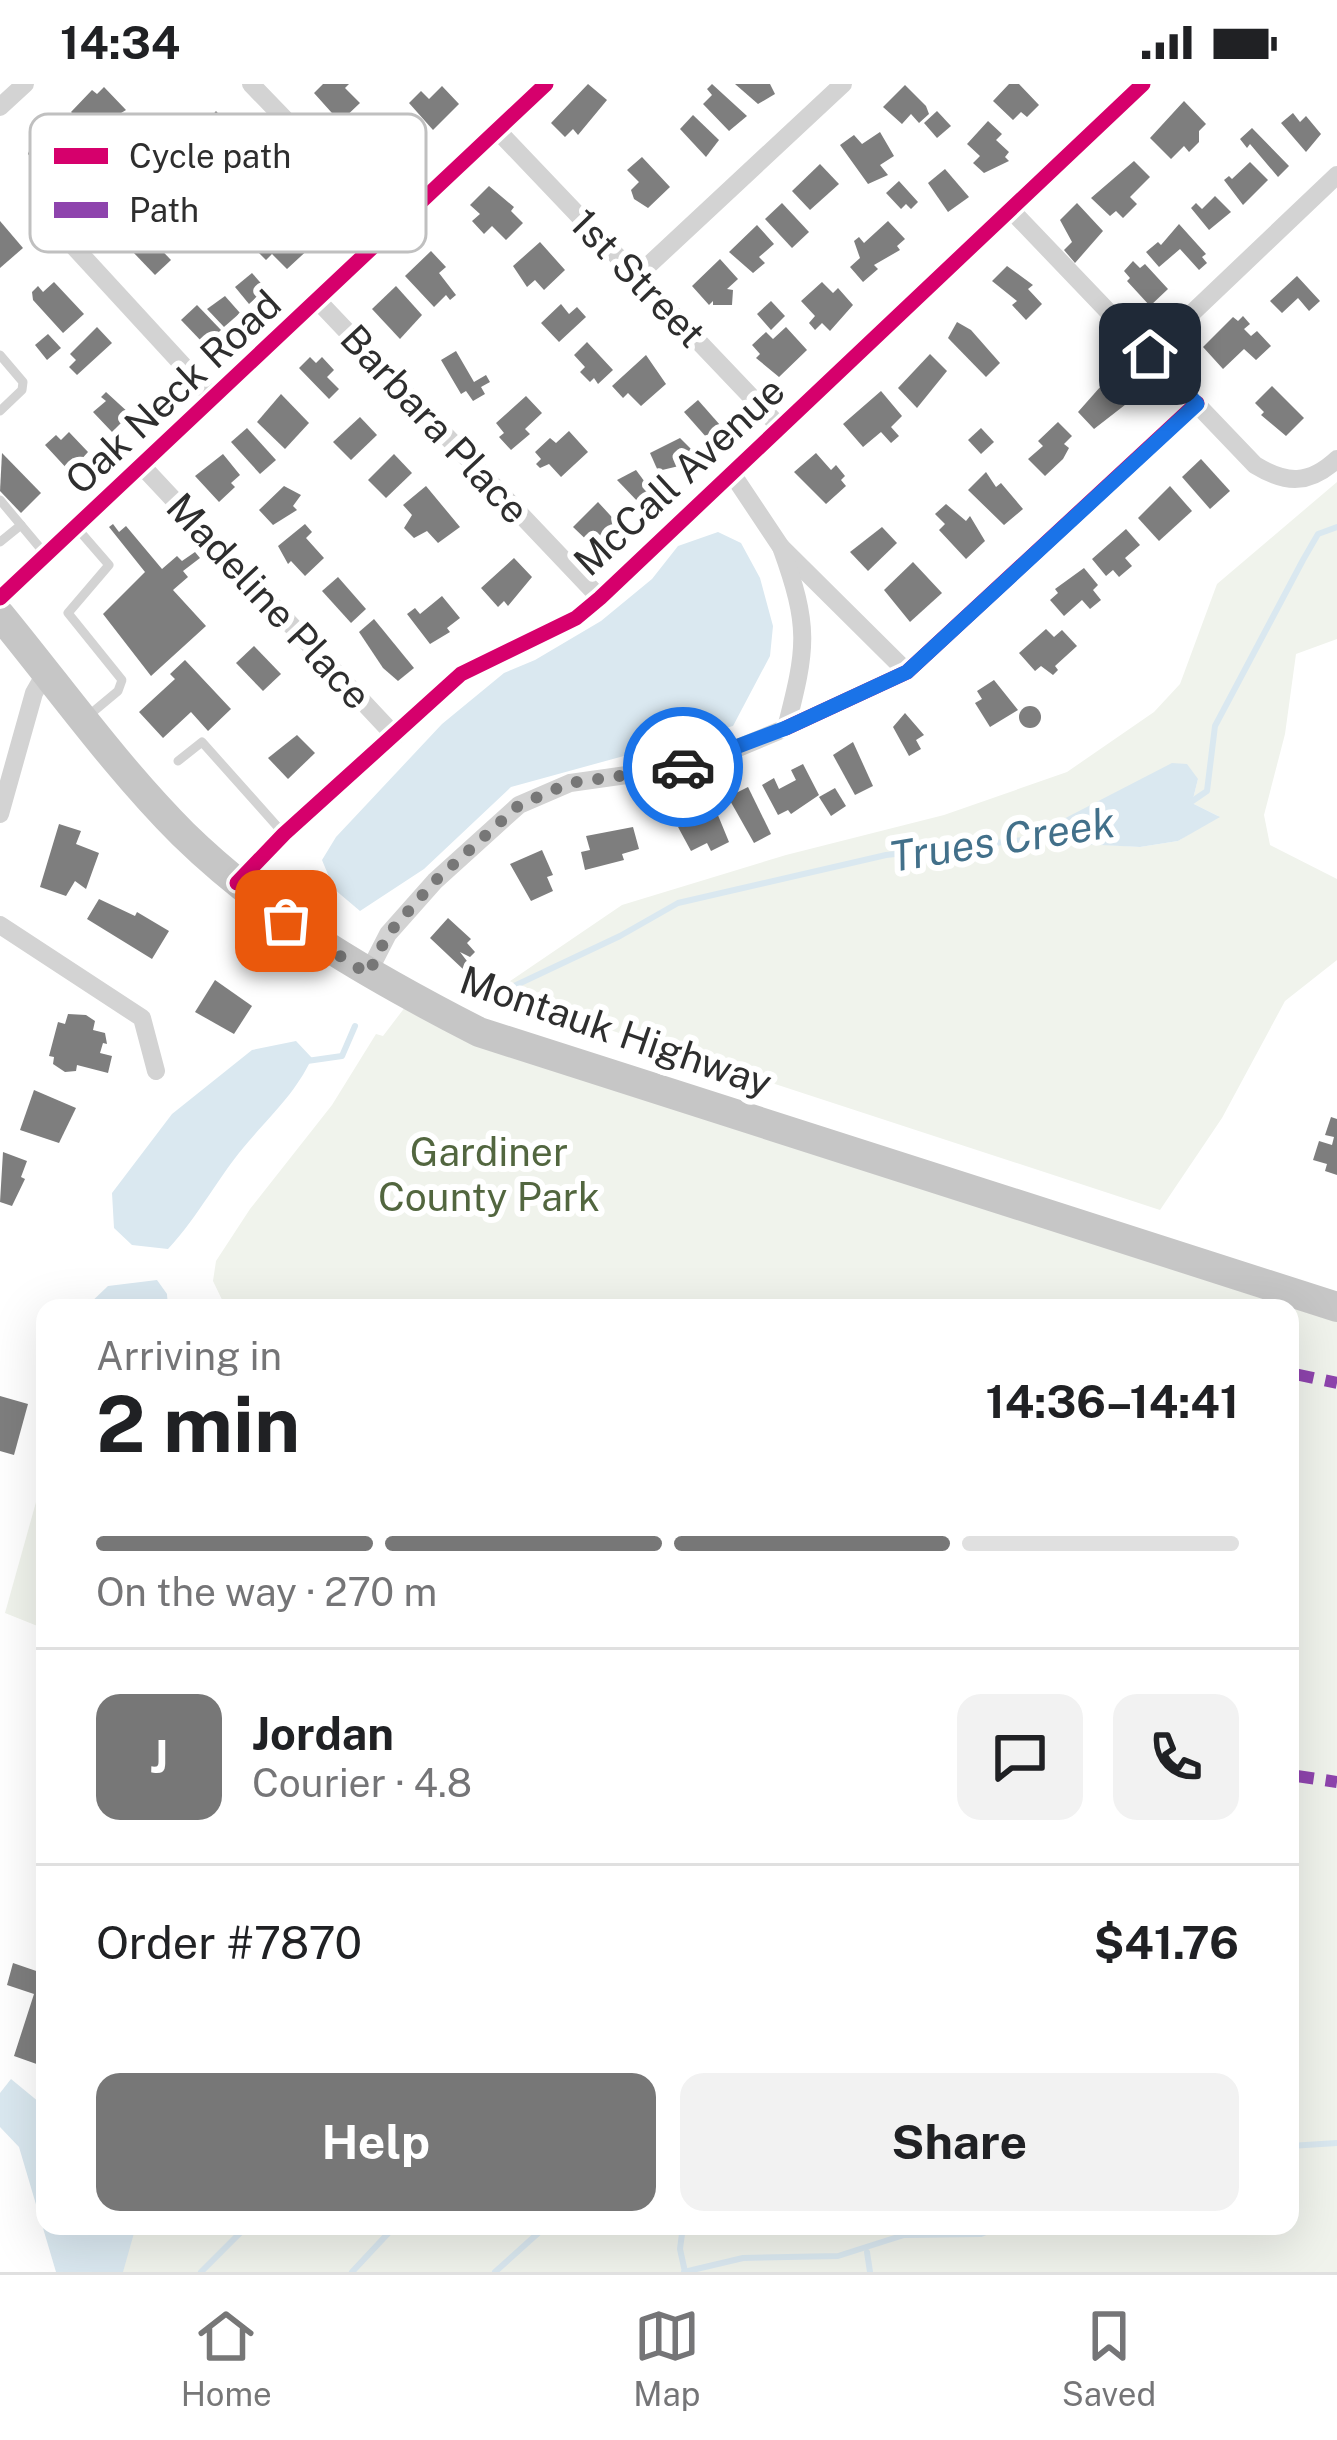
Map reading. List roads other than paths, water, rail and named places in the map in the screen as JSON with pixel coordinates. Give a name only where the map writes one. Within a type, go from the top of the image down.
[{"type":"main road","name":"Montauk Highway","points":[[0,615],[163,813],[237,883],[311,939],[479,1032],[1337,1307]]},
{"type":"street","points":[[0,106],[25,84]]},
{"type":"street","points":[[251,84],[280,114]]},
{"type":"street","points":[[637,276],[843,84]]},
{"type":"street","name":"McCall Avenue","points":[[237,883],[284,834],[461,674],[575,618],[599,598],[1143,84]]},
{"type":"street","name":"Oak Neck Road","points":[[426,198],[539,86]]},
{"type":"street","name":"1st Street","points":[[497,130],[779,426]]},
{"type":"street","points":[[1150,354],[1337,175]]},
{"type":"street","points":[[1010,209],[1255,465],[1279,479],[1300,481],[1331,465]]},
{"type":"street","points":[[79,252],[214,399]]},
{"type":"street","name":"Oak Neck Road","points":[[0,598],[370,252]]},
{"type":"street","name":"Barbara Place","points":[[319,302],[599,598]]},
{"type":"street","points":[[368,974],[388,934],[435,881],[519,805],[570,783],[697,765],[907,672],[1197,404]]},
{"type":"street","name":"Madeline Place","points":[[142,467],[395,736]]},
{"type":"street","points":[[731,472],[781,547],[907,672]]},
{"type":"street","points":[[781,547],[803,607],[802,663],[786,728]]},
{"type":"street","points":[[0,814],[34,693],[46,672]]},
{"type":"street","points":[[0,925],[142,1018],[156,1071]]},
{"type":"lane","points":[[0,355],[23,382],[0,411]]},
{"type":"lane","points":[[0,500],[46,555]]},
{"type":"lane","points":[[0,543],[21,525]]},
{"type":"lane","points":[[76,526],[110,566],[68,613],[122,680],[118,691],[84,719]]},
{"type":"lane","points":[[178,761],[202,742],[284,834]]},
{"type":"waterway","name":"Trues Creek","points":[[1188,804],[1207,791],[1215,726],[1303,560],[1318,534],[1337,527]]},
{"type":"waterway","name":"Trues Creek","points":[[512,987],[678,903],[886,855],[1023,840]]},
{"type":"waterway","name":"Trues Creek","points":[[307,1061],[342,1056],[355,1026]]},
{"type":"waterway","points":[[1299,2145],[1337,2143]]},
{"type":"waterway","points":[[201,2272],[238,2235]]},
{"type":"waterway","points":[[352,2272],[387,2235]]},
{"type":"waterway","points":[[495,2272],[536,2235]]},
{"type":"waterway","points":[[682,2235],[685,2272]]},
{"type":"waterway","points":[[684,2272],[743,2258],[838,2256],[904,2235]]},
{"type":"waterway","points":[[867,2252],[870,2272]]},
{"type":"park label","name":"Gardiner County Park","points":[[489,1174]]}]
